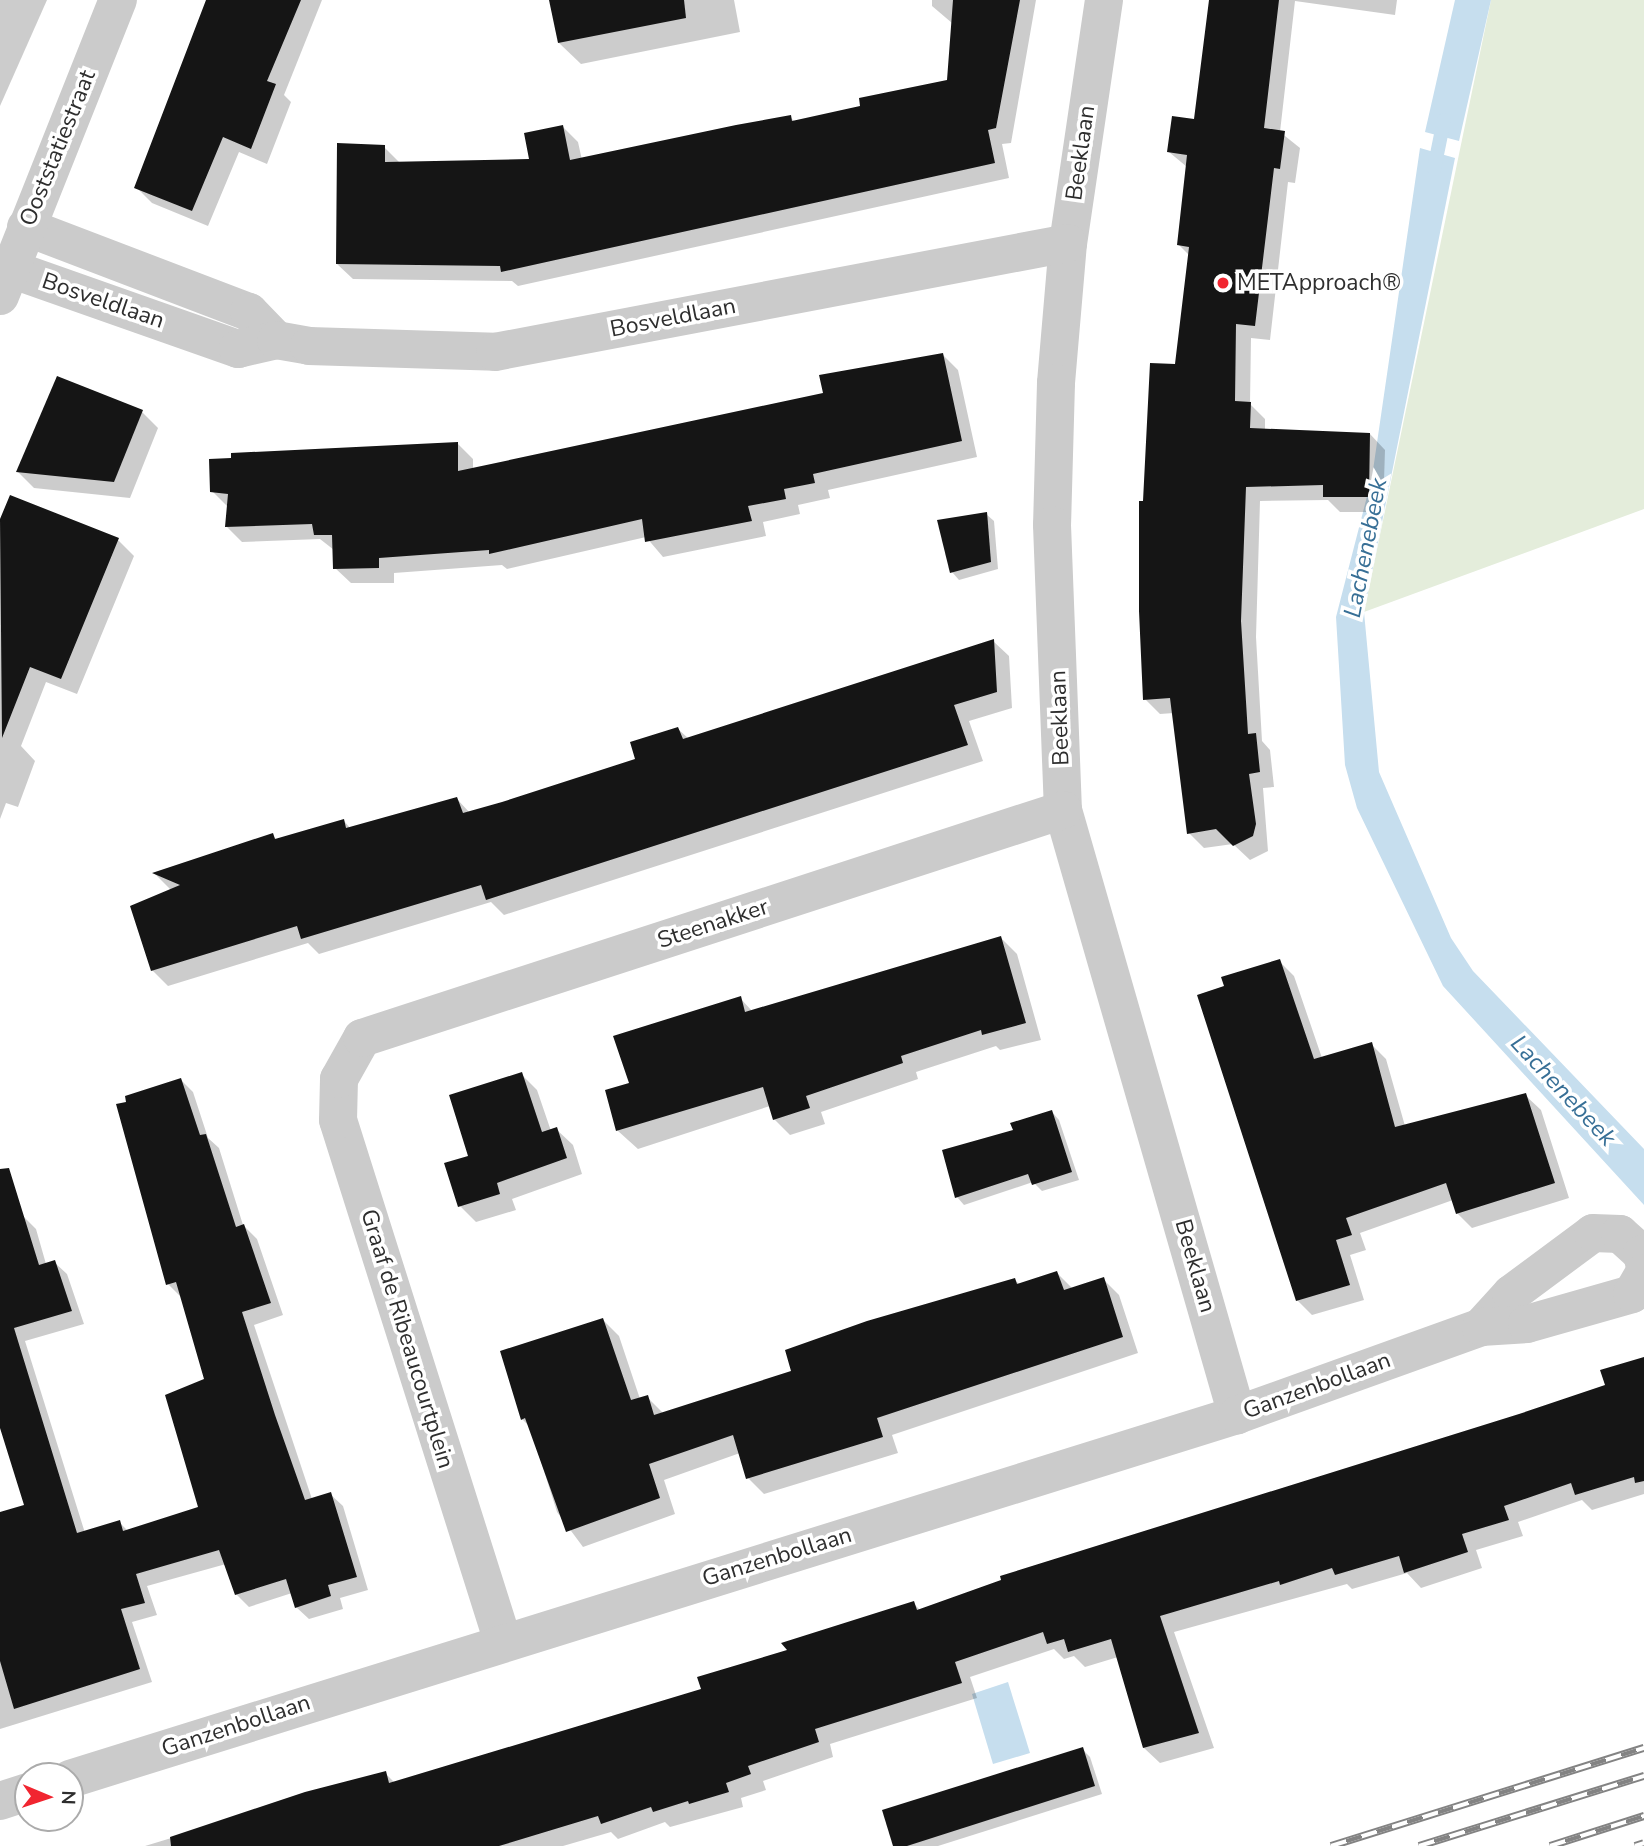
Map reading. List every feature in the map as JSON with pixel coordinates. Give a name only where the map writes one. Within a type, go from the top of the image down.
[{"type":"street","name":"Ooststatiestraat","points":[[5,282],[118,0]]},
{"type":"street","name":"Beeklaan","points":[[1104,0],[1068,243],[1056,383],[1052,525],[1063,810],[1237,1415]]},
{"type":"street","name":"Bosveldlaan","points":[[26,227],[249,312],[276,340]]},
{"type":"street","name":"Bosveldlaan","points":[[5,282],[238,349],[276,340],[309,346],[495,352],[1068,243]]},
{"type":"street","name":"Steenakker","points":[[362,1038],[1063,810]]},
{"type":"street","name":"Graaf de Ribeaucourtplein","points":[[362,1038],[339,1079],[338,1120],[503,1642]]},
{"type":"street","name":"Ganzenbollaan","points":[[1481,1327],[1511,1294],[1593,1233],[1620,1234],[1642,1254],[1644,1263]]},
{"type":"street","name":"Ganzenbollaan","points":[[84,1775],[1237,1415],[1481,1327],[1527,1324],[1632,1294],[1642,1283],[1644,1273]]},
{"type":"green space","points":[[1491,0],[1644,0],[1644,509],[1364,612]]},
{"type":"water","points":[[1455,0],[1491,0],[1459,141],[1425,132]]},
{"type":"water","points":[[1420,148],[1455,158],[1364,612],[1379,772],[1451,938],[1473,971],[1644,1149],[1644,1205],[1443,986],[1357,808],[1345,765],[1336,617],[1372,477]]},
{"type":"water","points":[[1008,1682],[1030,1753],[993,1764],[972,1694]]},
{"type":"building","points":[[206,0],[301,0],[267,81],[276,84],[251,149],[223,137],[192,211],[134,188]]},
{"type":"building","points":[[549,0],[684,0],[686,18],[558,43]]},
{"type":"building","points":[[953,0],[1020,0],[996,128],[988,130],[995,163],[501,272],[500,266],[336,264],[337,143],[385,145],[385,162],[529,159],[524,133],[563,125],[570,160],[736,125],[791,115],[792,121],[860,106],[859,98],[947,80]]},
{"type":"building","points":[[1209,0],[1279,0],[1264,128],[1285,131],[1280,169],[1274,168],[1255,326],[1236,324],[1235,401],[1251,402],[1250,428],[1370,433],[1369,497],[1323,497],[1323,485],[1246,487],[1241,621],[1248,734],[1256,733],[1260,772],[1249,774],[1256,824],[1253,836],[1233,846],[1216,829],[1187,834],[1170,698],[1143,700],[1139,611],[1139,501],[1143,501],[1150,363],[1175,364],[1189,247],[1177,245],[1187,155],[1167,152],[1172,116],[1194,119]]},
{"type":"building","points":[[943,353],[962,441],[813,474],[815,483],[784,489],[786,499],[748,506],[752,521],[645,542],[642,519],[489,554],[489,550],[379,558],[379,568],[333,569],[332,535],[314,535],[312,524],[225,527],[228,494],[210,492],[209,459],[231,458],[231,453],[458,442],[458,471],[823,393],[819,375]]},
{"type":"building","points":[[57,376],[143,410],[114,482],[16,472]]},
{"type":"building","points":[[10,495],[119,538],[61,679],[30,667],[2,738],[0,519]]},
{"type":"building","points":[[987,512],[991,562],[950,573],[937,520]]},
{"type":"building","points":[[994,639],[997,692],[954,705],[968,745],[486,900],[481,885],[301,939],[297,926],[151,971],[130,906],[180,885],[152,873],[273,833],[275,839],[344,819],[346,828],[457,797],[463,813],[635,759],[630,742],[678,727],[683,739]]},
{"type":"building","points":[[1001,936],[1026,1023],[982,1035],[981,1030],[901,1056],[903,1063],[806,1096],[810,1108],[773,1120],[763,1087],[616,1131],[605,1090],[629,1083],[613,1036],[741,996],[745,1012]]},
{"type":"building","points":[[1280,959],[1314,1059],[1372,1042],[1395,1127],[1526,1093],[1555,1183],[1456,1214],[1446,1183],[1346,1218],[1352,1235],[1336,1240],[1350,1285],[1296,1301],[1197,995],[1224,986],[1221,977]]},
{"type":"building","points":[[522,1072],[542,1132],[557,1127],[567,1158],[497,1183],[500,1194],[458,1207],[444,1163],[468,1156],[449,1095]]},
{"type":"building","points":[[181,1078],[200,1135],[206,1134],[236,1227],[244,1224],[271,1303],[242,1312],[275,1415],[305,1500],[331,1492],[357,1577],[328,1585],[331,1596],[295,1608],[286,1579],[235,1595],[219,1550],[136,1574],[145,1603],[121,1609],[140,1669],[14,1709],[0,1661],[0,1512],[24,1505],[0,1428],[0,1169],[9,1168],[39,1265],[55,1260],[72,1311],[14,1328],[77,1533],[120,1520],[123,1531],[198,1507],[165,1395],[204,1379],[176,1282],[166,1285],[116,1104],[126,1102],[125,1096]]},
{"type":"building","points":[[1052,1110],[1072,1172],[1032,1185],[1028,1174],[955,1198],[942,1150],[1013,1130],[1010,1123]]},
{"type":"building","points":[[1057,1271],[1064,1290],[1104,1277],[1123,1337],[877,1418],[883,1437],[746,1479],[733,1435],[649,1464],[660,1498],[566,1532],[525,1418],[521,1420],[500,1351],[603,1318],[631,1400],[648,1395],[654,1415],[791,1371],[785,1350],[867,1321],[1015,1278],[1017,1284]]},
{"type":"building","points":[[1644,1357],[1644,1481],[1635,1483],[1634,1477],[1575,1495],[1571,1483],[1504,1506],[1509,1520],[1462,1534],[1468,1552],[1404,1573],[1399,1556],[1335,1575],[1332,1568],[1280,1585],[1279,1581],[1160,1616],[1199,1733],[1143,1748],[1111,1639],[1068,1652],[1064,1639],[1047,1644],[1043,1632],[955,1662],[962,1683],[815,1729],[819,1742],[748,1766],[751,1774],[726,1783],[729,1792],[689,1804],[688,1801],[653,1812],[651,1807],[601,1824],[598,1816],[499,1846],[171,1846],[170,1837],[305,1792],[386,1771],[389,1783],[701,1689],[697,1677],[787,1650],[781,1643],[914,1601],[917,1610],[1001,1580],[1000,1576],[1519,1414],[1605,1385],[1600,1370]]},
{"type":"building","points":[[1083,1747],[1095,1786],[907,1846],[893,1846],[882,1810]]},
{"type":"waterway","name":"Lachenebeek","points":[[1434,169],[1444,120]]},
{"type":"railway","points":[[1331,1846],[1644,1748]]},
{"type":"railway","points":[[1419,1846],[1644,1776]]},
{"type":"railway","points":[[1550,1846],[1644,1816]]},
{"type":"railway","points":[[1635,1846],[1644,1843]]},
{"type":"place","name":"METApproach®","points":[[1223,283]]}]
